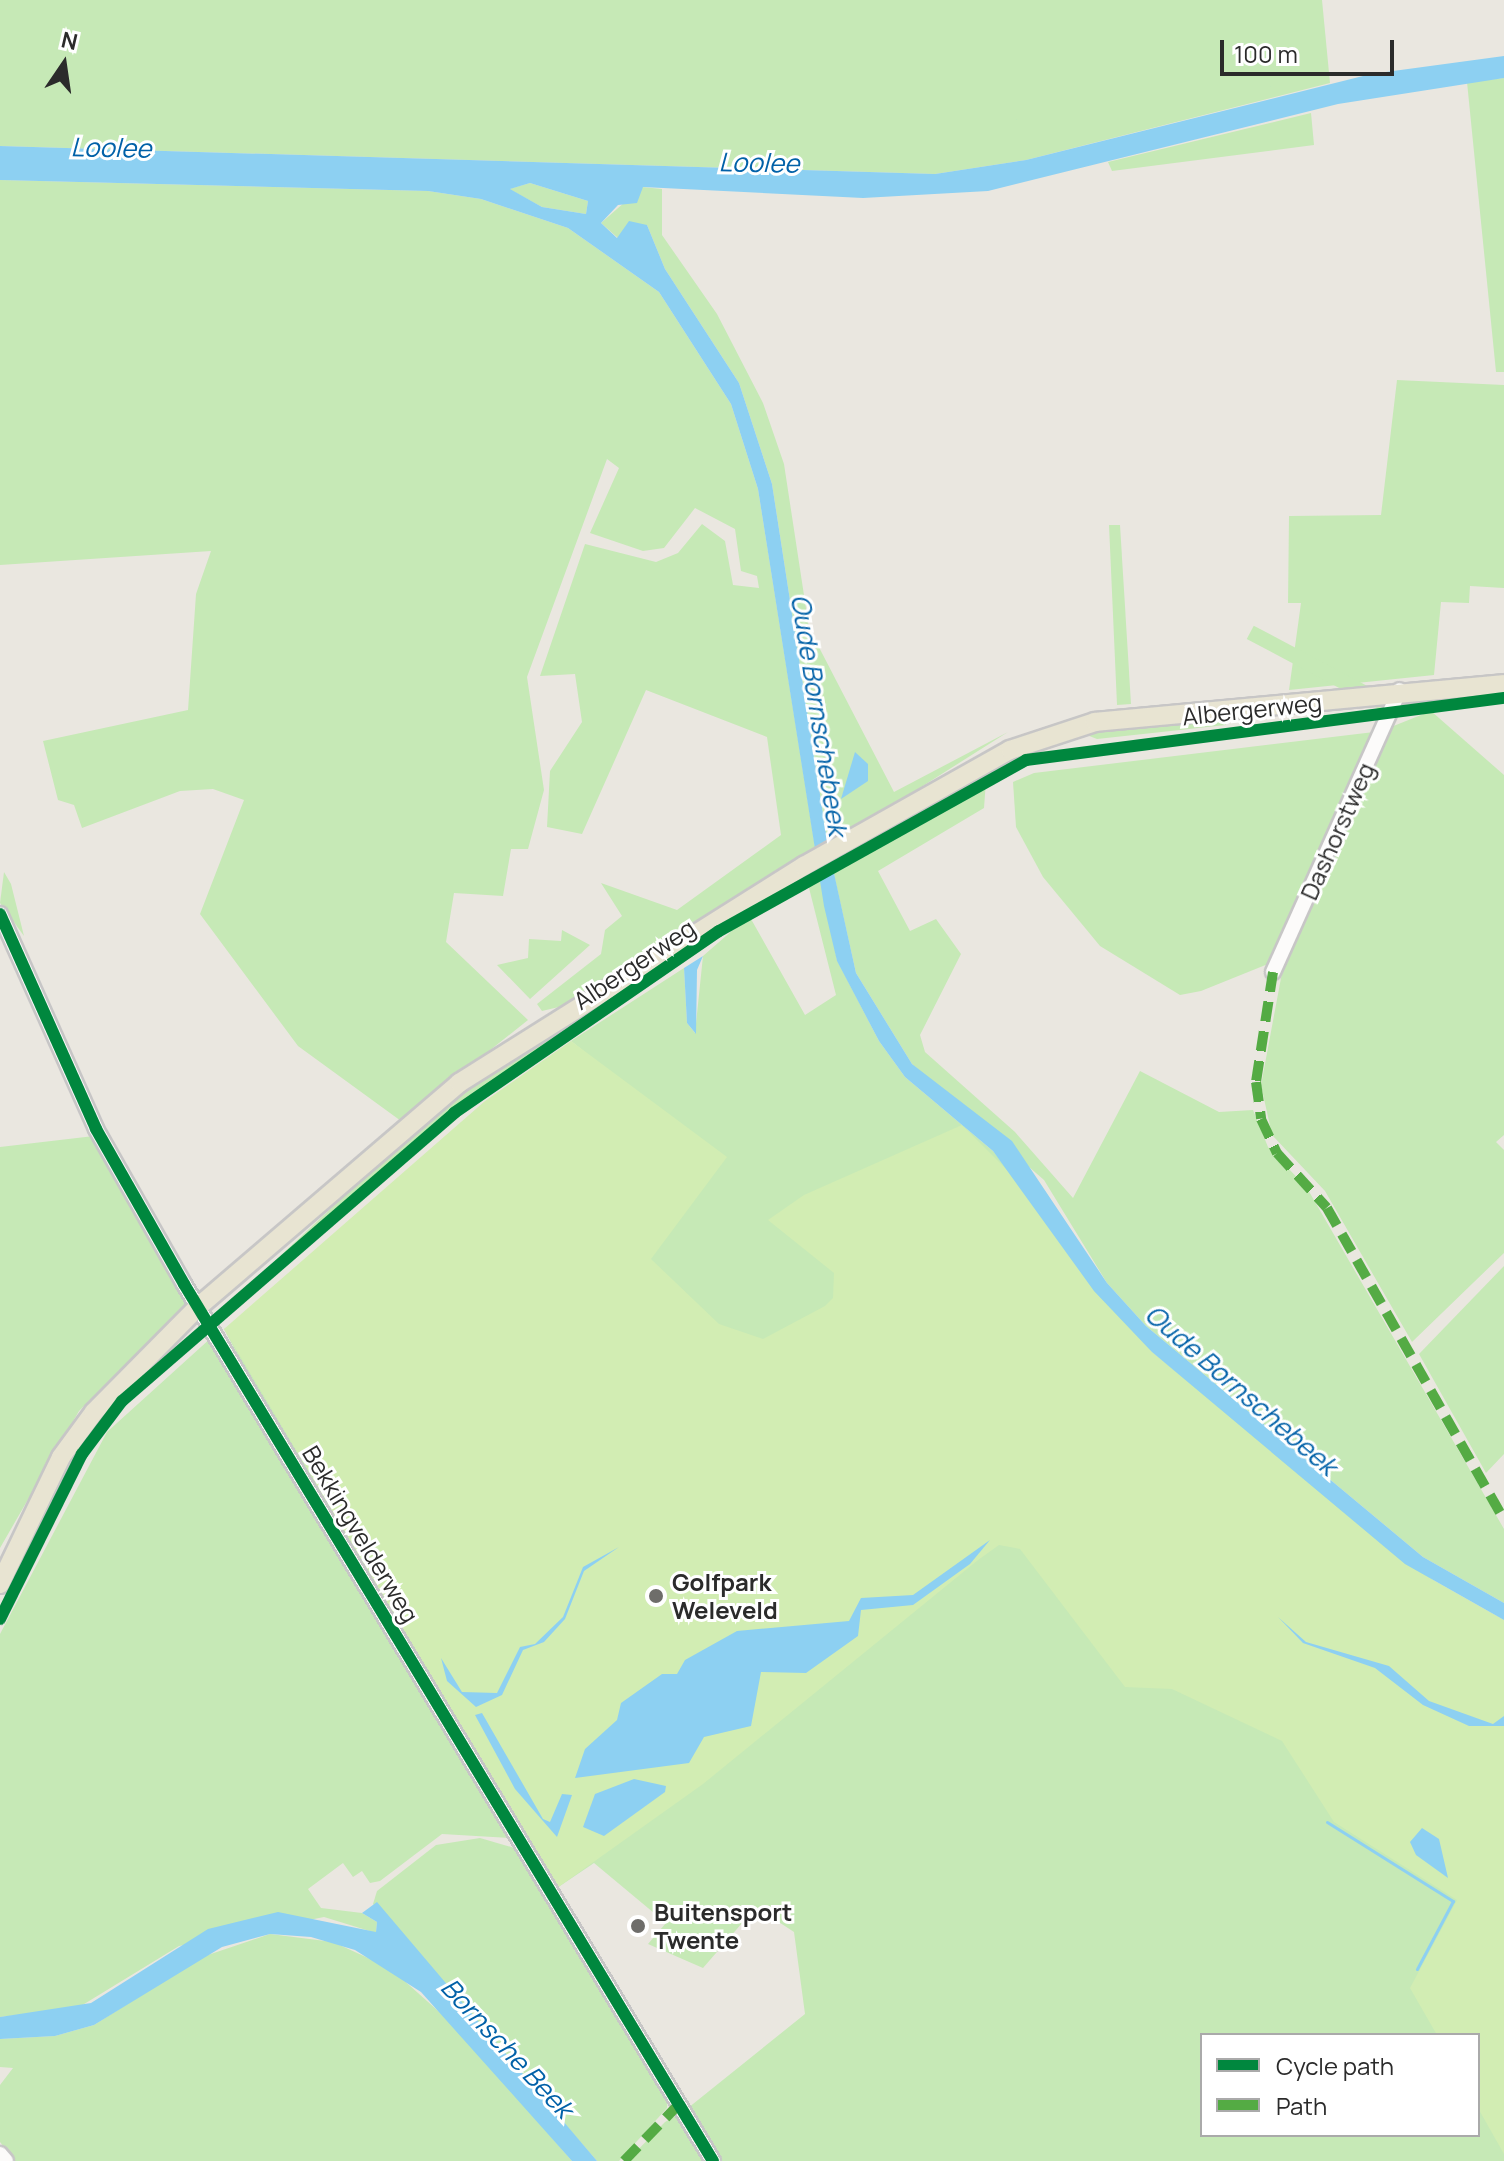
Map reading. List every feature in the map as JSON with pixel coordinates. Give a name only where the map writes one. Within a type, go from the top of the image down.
[{"type":"main road","name":"Albergerweg","points":[[0,1584],[61,1457],[127,1378],[459,1083],[840,845],[971,769],[1058,732],[1400,690],[1504,684]]},
{"type":"street","name":"Dashorstweg","points":[[1273,972],[1400,690]]},
{"type":"street","name":"Bekkingvelderweg","points":[[0,914],[96,1129],[200,1312],[713,2161]]},
{"type":"street","points":[[0,2154],[6,2161]]},
{"type":"green space","points":[[0,0],[1322,0],[1330,83],[1026,160],[935,174],[0,146]]},
{"type":"green space","points":[[1504,78],[1504,372],[1496,372],[1467,82]]},
{"type":"green space","points":[[1311,113],[1314,145],[1112,171],[1108,162]]},
{"type":"green space","points":[[0,180],[428,191],[481,199],[568,228],[659,292],[731,404],[758,489],[816,853],[563,1006],[542,1011],[537,1004],[601,954],[605,930],[622,916],[601,883],[677,910],[781,835],[767,737],[646,690],[582,834],[547,827],[550,771],[582,722],[575,674],[540,676],[585,544],[656,562],[678,553],[702,524],[725,541],[733,585],[759,588],[757,576],[741,571],[735,529],[695,508],[664,548],[643,551],[590,533],[619,468],[607,459],[527,677],[544,790],[528,849],[511,849],[503,896],[454,893],[446,942],[528,1020],[401,1121],[298,1046],[200,914],[244,800],[213,789],[180,791],[82,828],[74,805],[58,800],[43,741],[188,710],[196,594],[211,551],[0,565]]},
{"type":"green space","points":[[530,183],[588,201],[586,214],[542,207],[509,189]]},
{"type":"green space","points":[[642,187],[662,189],[662,235],[717,314],[763,403],[784,464],[809,628],[894,792],[1008,732],[828,846],[772,484],[739,383],[665,269],[647,225],[618,238],[601,223]]},
{"type":"green space","points":[[1397,380],[1504,385],[1504,588],[1470,586],[1469,603],[1441,602],[1434,675],[1289,690],[1301,603],[1288,603],[1289,516],[1381,515]]},
{"type":"green space","points":[[1109,525],[1120,525],[1131,704],[1117,705]]},
{"type":"green space","points":[[1254,626],[1388,697],[1381,710],[1247,639]]},
{"type":"green space","points":[[1431,711],[1504,775],[1504,1135],[1496,1142],[1504,1150],[1504,1253],[1412,1342],[1325,1191],[1272,1135],[1261,1085],[1284,962],[1391,727]]},
{"type":"green space","points":[[1225,712],[1226,725],[1097,739],[1074,730]]},
{"type":"green space","points":[[1374,732],[1268,964],[1201,991],[1180,995],[1100,946],[1043,877],[1016,827],[1013,782],[1034,773]]},
{"type":"green space","points":[[986,781],[984,808],[878,871],[910,931],[936,919],[961,954],[920,1035],[925,1052],[1015,1132],[1073,1198],[1140,1071],[1219,1112],[1253,1110],[1268,1147],[1307,1188],[1504,1529],[1504,1603],[1423,1557],[1146,1326],[1107,1283],[1044,1180],[912,1064],[856,973],[833,870]]},
{"type":"green space","points":[[4,872],[11,884],[24,936],[0,903]]},
{"type":"green space","points":[[820,878],[837,960],[879,1041],[905,1077],[993,1151],[1152,1352],[1444,1589],[1504,1620],[1504,2161],[720,2161],[688,2108],[805,2014],[794,1932],[756,1907],[703,1968],[648,1944],[666,1923],[594,1863],[557,1888],[245,1369],[224,1329],[616,1077],[571,1041],[684,968],[687,1023],[695,1033],[703,956],[734,929],[751,919],[805,1015],[836,995],[808,884]]},
{"type":"green space","points":[[562,930],[590,945],[530,999],[497,965],[528,958],[529,939],[561,941]]},
{"type":"green space","points":[[655,964],[646,979],[451,1108],[216,1316],[464,1084]]},
{"type":"green space","name":"Golfpark Weleveld","points":[[571,1041],[727,1157],[651,1259],[719,1324],[763,1339],[825,1306],[833,1298],[834,1273],[768,1220],[804,1195],[962,1125],[1026,1189],[1094,1291],[1152,1352],[1405,1564],[1504,1620],[1504,2154],[1480,2112],[1480,2033],[1436,2033],[1410,1988],[1457,1900],[1334,1822],[1282,1741],[1172,1689],[1125,1687],[1020,1549],[999,1545],[978,1560],[703,1784],[557,1888],[224,1329],[485,1101]]},
{"type":"green space","points":[[94,1136],[188,1302],[79,1411],[0,1548],[0,1147]]},
{"type":"green space","points":[[1504,1266],[1504,1454],[1486,1473],[1419,1354]]},
{"type":"green space","points":[[212,1337],[511,1838],[442,1834],[380,1881],[370,1883],[362,1871],[353,1877],[343,1863],[308,1889],[321,1908],[362,1913],[377,1922],[376,1933],[324,1917],[179,1946],[76,2009],[0,2017],[0,1634],[107,1432]]},
{"type":"green space","points":[[480,1838],[518,1849],[668,2093],[667,2108],[619,2161],[597,2161],[373,1904],[377,1891],[436,1845]]},
{"type":"green space","points":[[270,1934],[333,1942],[390,1968],[455,2026],[572,2161],[15,2161],[0,2142],[0,2085],[13,2068],[0,2067],[0,2039],[55,2036],[94,2025],[202,1957]]},
{"type":"green space","points":[[677,2115],[710,2161],[627,2161],[665,2122]]},
{"type":"water","points":[[1504,56],[1504,78],[1338,104],[988,191],[863,198],[643,187],[637,203],[618,205],[601,223],[617,238],[629,221],[647,225],[665,269],[739,383],[772,484],[828,846],[856,973],[912,1064],[1012,1141],[1107,1283],[1146,1326],[1423,1557],[1504,1603],[1504,1620],[1405,1564],[1152,1352],[1094,1291],[993,1151],[905,1077],[879,1041],[837,961],[824,906],[758,489],[731,404],[659,292],[568,228],[481,199],[428,191],[0,180],[0,146],[935,174],[1026,160],[1371,74]],"holes":[[[530,183],[588,201],[586,214],[542,207],[510,189]]]},
{"type":"water","points":[[855,752],[868,764],[868,781],[841,799]]},
{"type":"water","points":[[703,956],[697,970],[696,1034],[687,1023],[684,968]]},
{"type":"water","points":[[990,1540],[970,1564],[913,1605],[861,1610],[858,1636],[806,1673],[761,1672],[751,1726],[704,1737],[689,1763],[575,1778],[585,1749],[617,1720],[621,1703],[662,1674],[677,1674],[685,1660],[737,1631],[849,1621],[861,1598],[913,1595]]},
{"type":"water","points":[[619,1547],[584,1571],[565,1619],[544,1642],[523,1650],[502,1695],[476,1707],[447,1681],[441,1658],[462,1692],[497,1693],[520,1647],[535,1644],[563,1617],[583,1567]]},
{"type":"water","points":[[1278,1617],[1306,1642],[1389,1666],[1429,1701],[1493,1724],[1504,1716],[1504,1726],[1469,1726],[1423,1705],[1375,1668],[1303,1643]]},
{"type":"water","points":[[482,1713],[543,1819],[550,1822],[562,1794],[572,1795],[557,1837],[515,1789],[475,1715]]},
{"type":"water","points":[[634,1779],[666,1786],[665,1792],[604,1836],[583,1827],[595,1794]]},
{"type":"water","points":[[1422,1828],[1439,1839],[1448,1878],[1416,1855],[1410,1842]]},
{"type":"water","points":[[377,1902],[597,2161],[572,2161],[421,1992],[355,1950],[311,1937],[270,1934],[222,1947],[94,2025],[55,2036],[0,2039],[0,2017],[91,2003],[208,1929],[278,1912],[376,1932],[377,1922],[362,1913]]},
{"type":"waterway","points":[[1327,1822],[1453,1901],[1417,1969]]},
{"type":"marked path","points":[[1273,972],[1256,1082],[1261,1119],[1277,1153],[1327,1208],[1504,1519]]},
{"type":"marked path","points":[[624,2161],[679,2104]]},
{"type":"cycle path","points":[[0,1619],[82,1454],[122,1401],[454,1113],[719,931],[1026,760],[1504,698]]},
{"type":"cycle path","points":[[0,914],[96,1129],[184,1284],[713,2161]]},
{"type":"place","name":"Golfpark Weleveld","points":[[656,1596]]},
{"type":"place","name":"Buitensport Twente","points":[[638,1926]]},
{"type":"water label","name":"Loolee","points":[[111,148]]},
{"type":"water label","name":"Loolee","points":[[759,163]]},
{"type":"water label","name":"Oude Bornschebeek","points":[[819,715]]},
{"type":"water label","name":"Oude Bornschebeek","points":[[1241,1390]]},
{"type":"water label","name":"Bornsche Beek","points":[[507,2048]]}]
